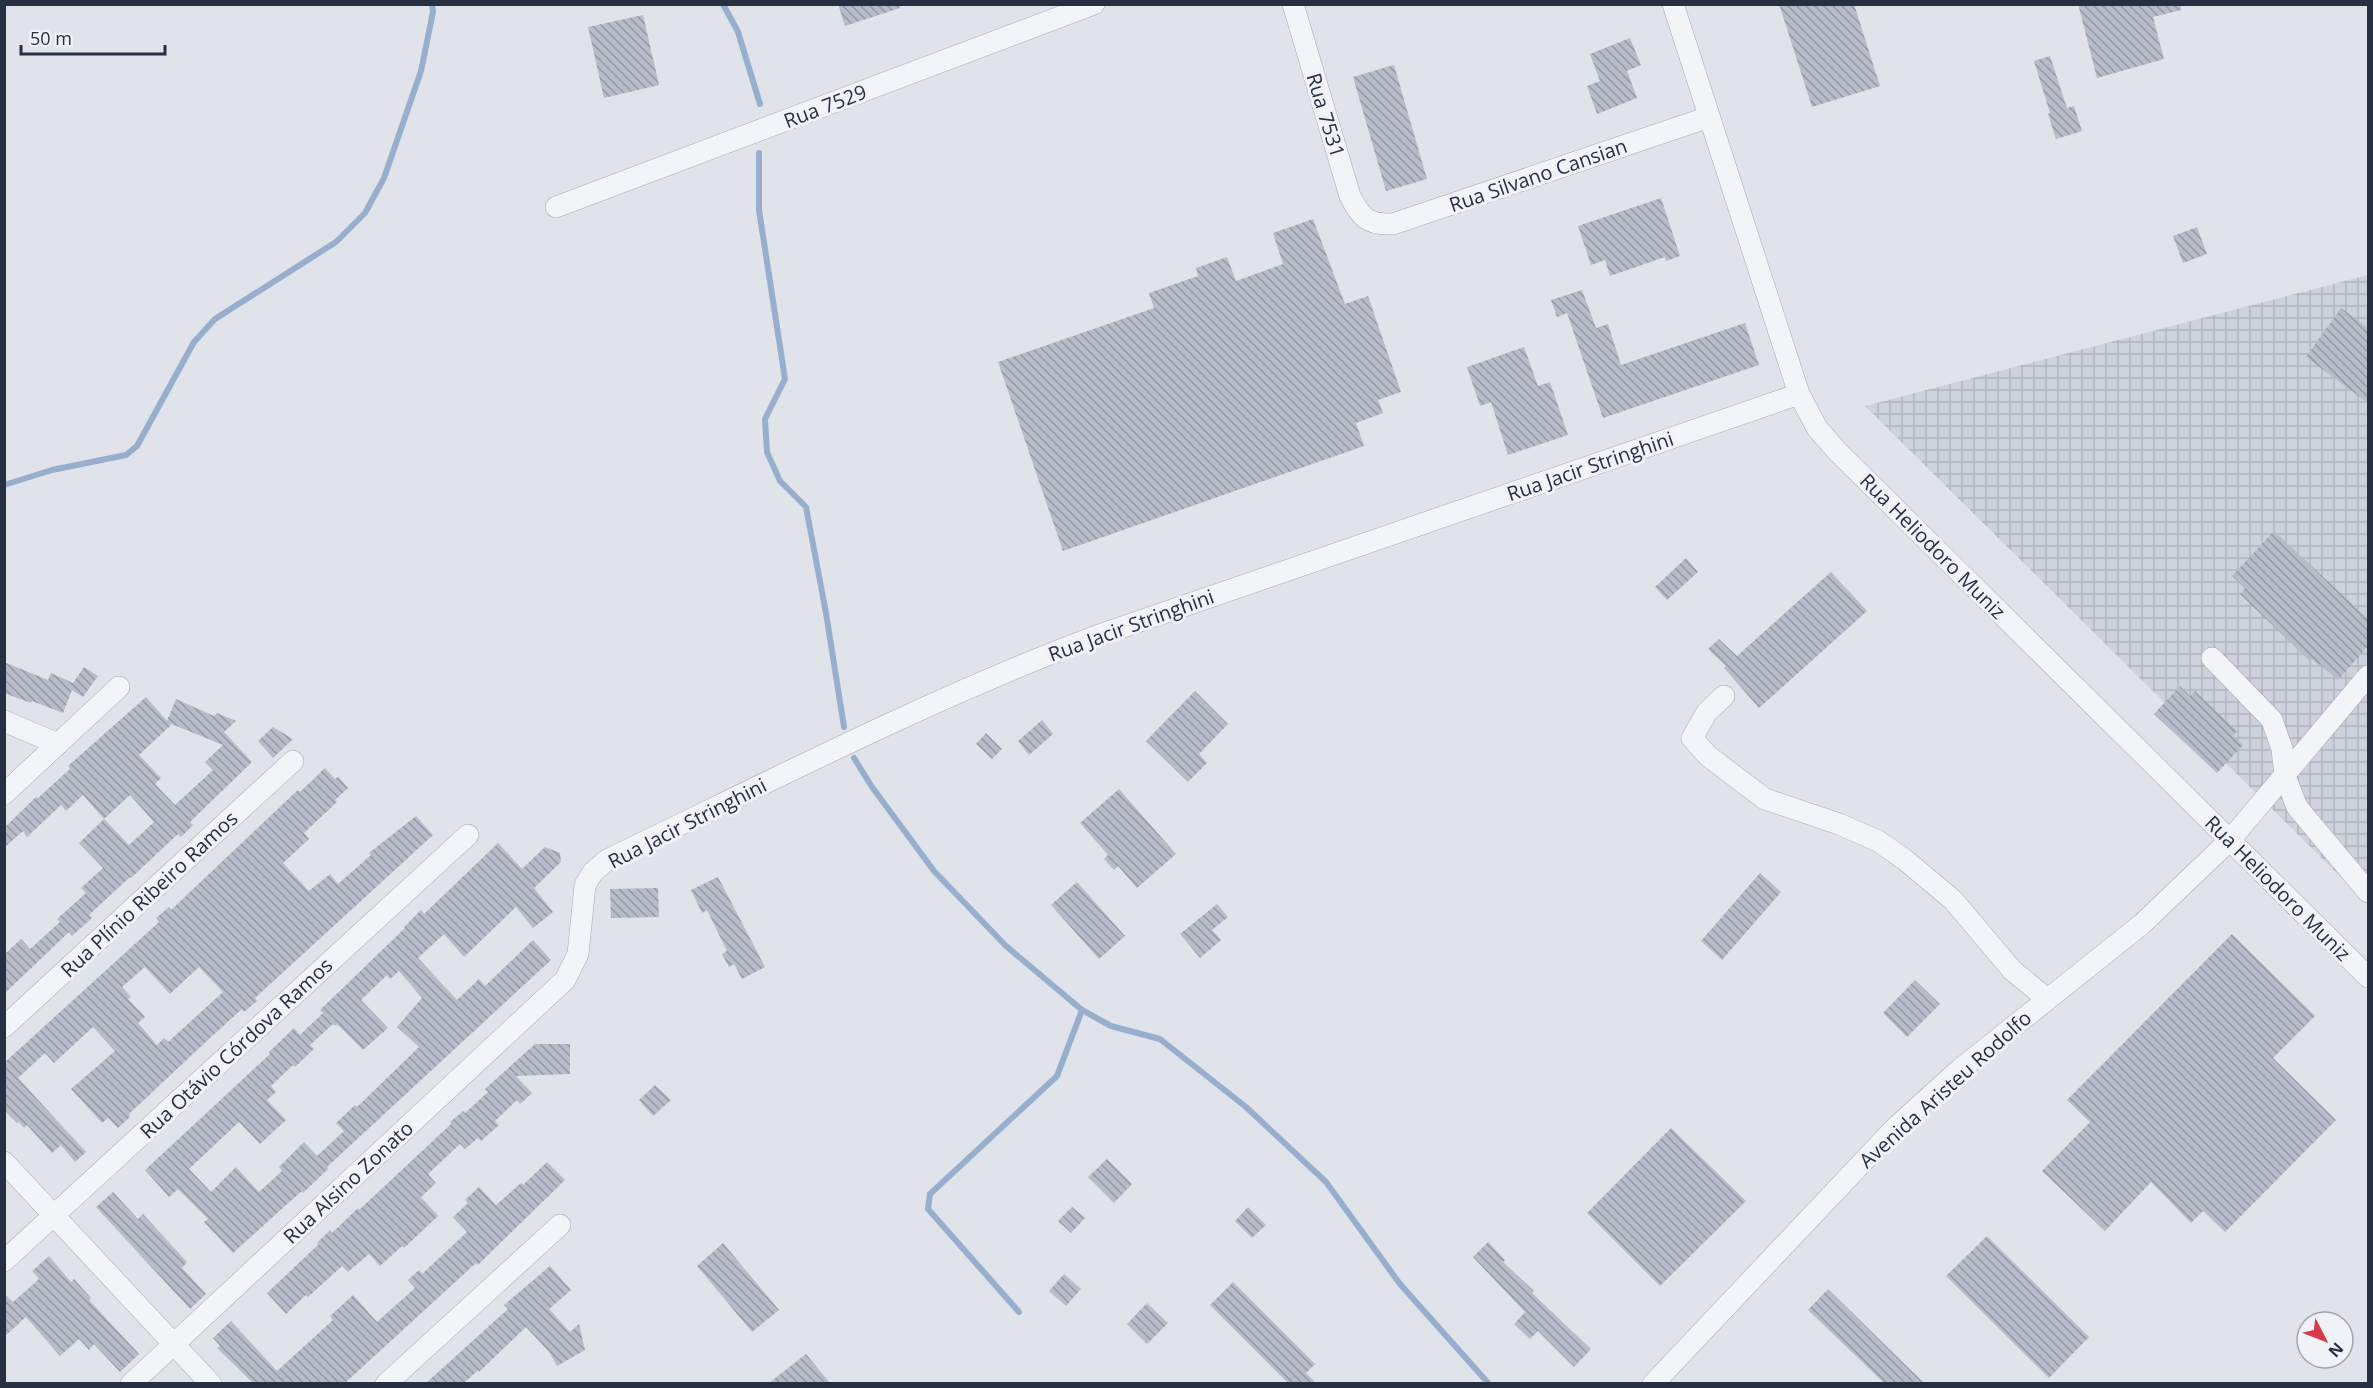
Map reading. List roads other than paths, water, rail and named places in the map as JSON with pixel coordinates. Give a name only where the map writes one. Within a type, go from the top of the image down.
[{"type":"street","name":"Rua 7529","points":[[556,207],[1094,4]]},
{"type":"street","name":"Rua 7531","points":[[1293,4],[1350,196],[1358,212],[1367,220]]},
{"type":"street","name":"Rua Heliodoro Muniz","points":[[1673,4],[1799,394],[1817,428],[1837,451],[2368,977]]},
{"type":"street","name":"Rua Silvano Cansian","points":[[1367,220],[1379,225],[1393,224],[1709,117]]},
{"type":"street","name":"Rua Jacir Stringhini","points":[[565,980],[578,954],[585,885],[593,872],[607,860],[887,724],[958,691],[1091,638],[1799,394]]},
{"type":"street","points":[[2212,658],[2272,720],[2282,750],[2284,776],[2297,807],[2368,892]]},
{"type":"street","name":"Avenida Aristeu Rodolfo","points":[[1653,1383],[1894,1129],[1959,1070],[2142,924],[2230,840],[2368,676]]},
{"type":"street","points":[[4,794],[119,687]]},
{"type":"street","points":[[1724,696],[1707,712],[1692,738],[1708,756],[1765,799],[1839,824],[1878,841],[1904,859],[1953,900],[2012,970],[2047,999]]},
{"type":"street","points":[[4,721],[58,744]]},
{"type":"street","name":"Rua Plínio Ribeiro Ramos","points":[[4,1027],[293,761]]},
{"type":"street","name":"Rua Otávio Córdova Ramos","points":[[4,1261],[468,835]]},
{"type":"street","name":"Rua Alsino Zonato","points":[[130,1383],[565,980]]},
{"type":"street","points":[[4,1162],[212,1383]]},
{"type":"street","points":[[386,1383],[560,1225]]},
{"type":"waterway","points":[[4,485],[52,470],[126,455],[137,446],[194,342],[215,319],[336,242],[365,213],[384,178],[421,71],[433,12],[432,4]]},
{"type":"waterway","points":[[723,4],[738,32],[760,104]]},
{"type":"waterway","points":[[759,153],[759,210],[785,379],[765,419],[767,452],[780,481],[806,507],[844,727]]},
{"type":"waterway","points":[[854,758],[872,787],[934,871],[1006,946],[1082,1010],[1111,1026],[1160,1039],[1246,1107],[1326,1182],[1400,1284],[1489,1384]]},
{"type":"waterway","points":[[1019,1312],[928,1209],[930,1194],[1057,1076],[1082,1010]]}]
